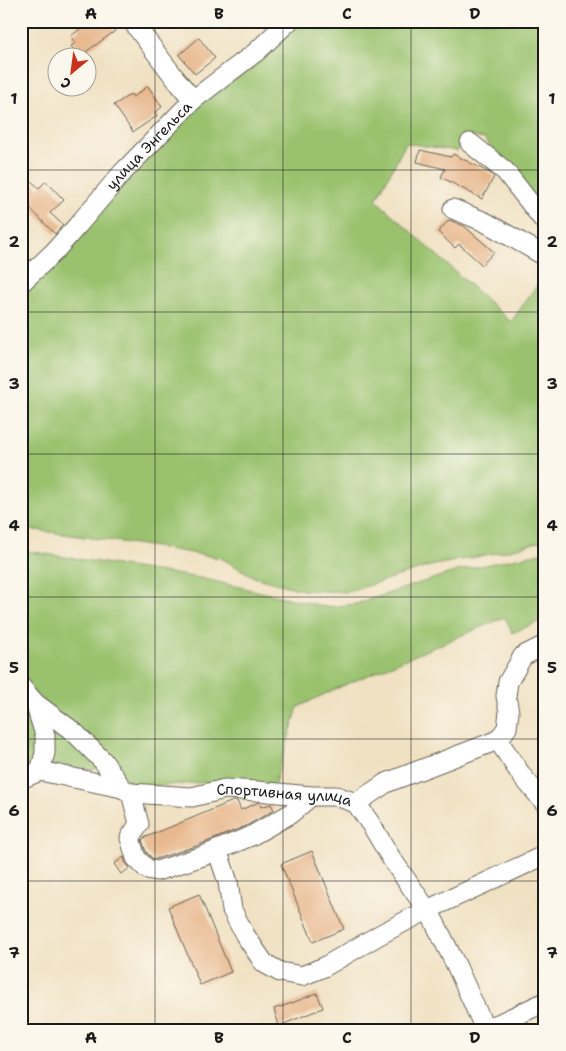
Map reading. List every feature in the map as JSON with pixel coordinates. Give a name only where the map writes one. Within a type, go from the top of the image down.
[{"type":"street","points":[[132,21],[193,100]]},
{"type":"street","name":"улица Энгельса","points":[[21,283],[53,253],[123,172],[193,100],[256,52],[289,21]]},
{"type":"street","points":[[470,143],[506,171],[545,222]]},
{"type":"street","points":[[453,209],[485,222],[545,256]]},
{"type":"street","points":[[356,804],[386,783],[498,740],[508,728],[506,696],[508,682],[523,656],[545,645]]},
{"type":"street","points":[[21,688],[35,703],[74,732],[103,761],[126,791],[138,824],[130,838],[136,858],[147,869],[157,871],[203,856],[251,836],[290,814],[311,796]]},
{"type":"street","points":[[21,779],[40,770],[45,753],[45,735],[35,703]]},
{"type":"street","points":[[498,740],[522,776],[545,803]]},
{"type":"street","name":"Спортивная улица","points":[[40,770],[126,791],[192,797],[225,789],[311,796],[336,796],[356,804],[432,918],[484,1027],[498,1024],[545,1002]]},
{"type":"street","points":[[217,850],[228,882],[232,910],[245,935],[264,963],[280,972],[302,976],[324,967],[427,910],[545,855]]},
{"type":"green space","points":[[294,21],[545,21],[545,211],[485,139],[469,136],[457,151],[406,143],[376,200],[511,322],[545,275],[545,540],[506,551],[430,566],[348,592],[303,590],[256,578],[221,558],[21,528],[21,292],[131,172],[197,106]]},
{"type":"green space","points":[[21,550],[200,578],[326,607],[356,604],[457,571],[545,552],[545,619],[512,633],[505,617],[333,690],[298,707],[274,786],[224,781],[140,787],[122,777],[21,680]]},
{"type":"green space","points":[[21,696],[30,706],[38,736],[37,758],[23,773],[21,771]]},
{"type":"green space","points":[[47,722],[60,727],[100,767],[92,770],[51,766]]},
{"type":"building","points":[[74,21],[108,21],[115,31],[91,48],[72,48],[71,46],[76,43],[71,36],[80,29]]},
{"type":"building","points":[[199,38],[215,58],[195,74],[179,55]]},
{"type":"building","points":[[148,86],[162,107],[155,112],[157,116],[133,132],[114,105],[131,94],[133,97]]},
{"type":"building","points":[[420,150],[451,157],[453,154],[490,173],[494,177],[482,199],[441,177],[445,169],[417,162]]},
{"type":"building","points":[[21,172],[39,188],[46,181],[64,200],[50,213],[63,225],[55,234],[21,199]]},
{"type":"building","points":[[449,220],[464,226],[494,252],[482,265],[459,244],[455,248],[438,232]]},
{"type":"building","points":[[237,801],[241,810],[259,802],[261,807],[271,804],[274,810],[246,826],[199,845],[156,859],[153,859],[146,852],[142,840],[144,838]]},
{"type":"building","points":[[312,851],[344,929],[313,942],[281,864]]},
{"type":"building","points":[[124,857],[125,862],[130,868],[121,874],[114,864]]},
{"type":"building","points":[[199,894],[231,972],[200,985],[168,907]]},
{"type":"building","points":[[317,993],[323,1008],[279,1026],[274,1009]]}]
